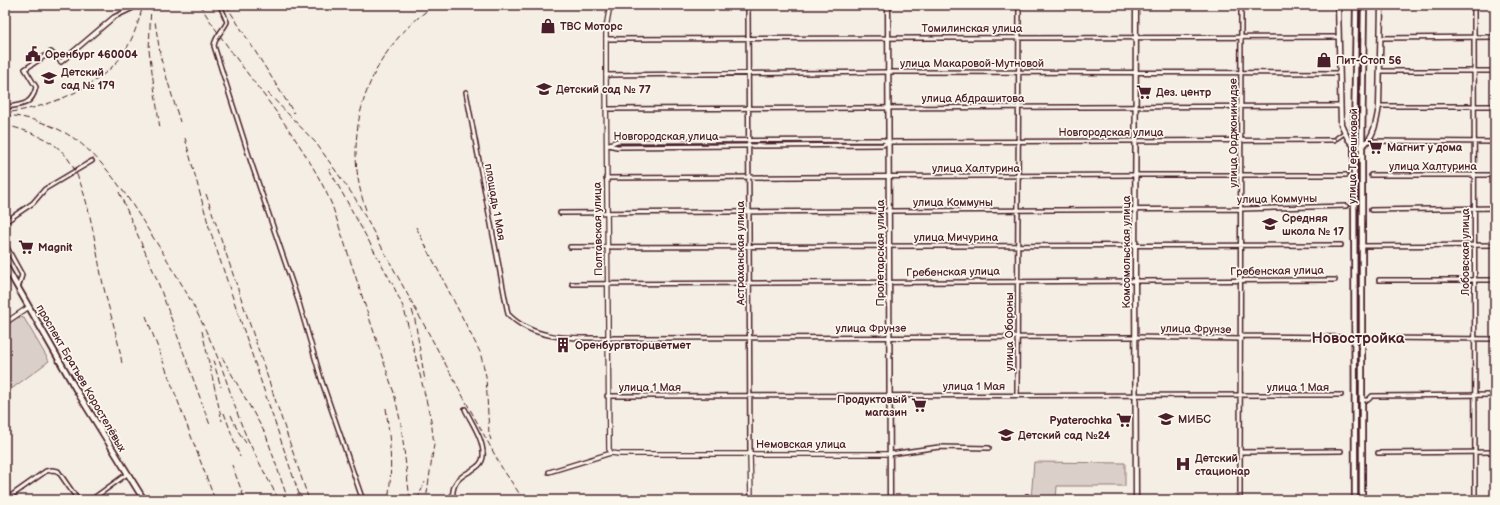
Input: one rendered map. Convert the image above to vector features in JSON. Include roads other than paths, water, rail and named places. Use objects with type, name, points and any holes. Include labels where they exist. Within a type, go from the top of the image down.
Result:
[{"type":"main road","name":"Пролетарская улица","points":[[888,5],[890,500]]},
{"type":"main road","name":"Комсомольская улица","points":[[1136,5],[1136,500]]},
{"type":"main road","points":[[1338,5],[1340,106],[1344,133],[1354,146]]},
{"type":"main road","name":"улица Терешковой","points":[[1355,500],[1354,146],[1356,5]]},
{"type":"main road","name":"улица Терешковой","points":[[1362,500],[1361,246],[1364,5]]},
{"type":"main road","points":[[1362,144],[1369,141],[1377,122],[1379,106],[1381,5]]},
{"type":"main road","name":"проспект Братьев Коростелёвых","points":[[5,265],[127,474],[144,500]]},
{"type":"street","points":[[220,5],[227,22],[221,33],[217,36],[214,46],[251,162],[299,303],[322,382],[364,500]]},
{"type":"street","name":"Полтавская улица","points":[[610,5],[607,18],[606,39],[606,178],[608,282],[608,445],[611,453]]},
{"type":"street","name":"Астраханская улица","points":[[748,5],[751,500]]},
{"type":"street","name":"улица Обороны","points":[[1017,395],[1017,107],[1019,5]]},
{"type":"street","name":"улица Орджоникидзе","points":[[1240,500],[1242,281],[1241,5]]},
{"type":"street","name":"Лобовская улица","points":[[1474,5],[1473,339],[1475,500]]},
{"type":"street","points":[[5,107],[25,103],[34,96],[36,87],[25,69],[51,52],[60,62],[114,17],[133,8]]},
{"type":"street","name":"Томилинская улица","points":[[606,39],[1018,36],[1338,37]]},
{"type":"street","points":[[1381,38],[1495,37]]},
{"type":"street","name":"улица Макаровой-Мутновой","points":[[606,75],[888,72],[1339,73]]},
{"type":"street","points":[[1380,72],[1495,72]]},
{"type":"street","name":"площадь 1 Мая","points":[[466,92],[508,314]]},
{"type":"street","name":"улица Абдрашитова","points":[[606,109],[748,107],[1340,106]]},
{"type":"street","points":[[1379,106],[1495,106]]},
{"type":"street","name":"Новгородская улица","points":[[607,145],[617,141],[748,140],[883,140],[888,142],[1242,141],[1336,139],[1344,133]]},
{"type":"street","points":[[1369,141],[1495,142]]},
{"type":"street","name":"Новгородская улица","points":[[607,145],[617,147],[883,145],[888,142]]},
{"type":"street","points":[[5,222],[33,203],[45,190],[92,161]]},
{"type":"street","name":"улица Халтурина","points":[[606,178],[1135,175],[1346,176]]},
{"type":"street","name":"улица Халтурина","points":[[1371,175],[1495,175]]},
{"type":"street","name":"улица Коммуны","points":[[560,213],[1135,210],[1346,206]]},
{"type":"street","points":[[1371,210],[1495,208]]},
{"type":"street","points":[[5,244],[22,275],[18,288]]},
{"type":"street","points":[[1361,246],[1495,244]]},
{"type":"street","name":"улица Мичурина","points":[[570,247],[749,245],[1341,245]]},
{"type":"street","name":"Гребенская улица","points":[[572,284],[608,282],[889,282],[1135,279],[1242,281],[1335,280]]},
{"type":"street","points":[[1378,280],[1495,280]]},
{"type":"street","points":[[5,323],[29,306]]},
{"type":"street","name":"улица Фрунзе","points":[[508,314],[518,322],[537,332],[549,336],[608,338],[1340,338]]},
{"type":"street","points":[[1377,338],[1495,339]]},
{"type":"street","points":[[1362,400],[1368,400],[1372,396],[1495,395]]},
{"type":"street","name":"улица 1 Мая","points":[[608,396],[1341,396]]},
{"type":"street","points":[[453,500],[454,484],[460,478],[479,466],[484,453],[480,439],[465,409]]},
{"type":"street","name":"Немовская улица","points":[[611,453],[890,454],[939,447],[989,448]]},
{"type":"street","points":[[1241,452],[1342,451]]},
{"type":"street","points":[[1378,454],[1495,452]]},
{"type":"street","points":[[549,472],[611,453]]},
{"type":"street","points":[[5,500],[46,471],[52,470],[58,471],[78,500]]},
{"type":"street","points":[[91,500],[127,474]]},
{"type":"railway","points":[[11,112],[25,110],[53,102],[81,89],[105,73],[121,57],[129,43],[139,20],[143,5]]},
{"type":"railway","points":[[151,5],[149,50],[160,129]]},
{"type":"railway","points":[[200,5],[216,30],[304,152],[332,205],[394,393],[401,424],[410,500]]},
{"type":"railway","points":[[226,5],[294,113]]},
{"type":"railway","points":[[366,210],[358,181],[356,152],[358,123],[365,96],[377,69],[392,45],[412,24],[435,5]]},
{"type":"railway","points":[[155,22],[161,59],[180,122]]},
{"type":"railway","points":[[268,93],[316,143],[355,198],[502,468],[522,500]]},
{"type":"railway","points":[[5,115],[37,121],[68,134],[77,140],[94,156],[120,187],[168,261],[186,292],[217,356],[245,433],[279,500]]},
{"type":"railway","points":[[5,125],[47,140],[61,150],[74,168],[86,200],[103,284],[122,364]]},
{"type":"railway","points":[[185,138],[209,227],[301,500]]},
{"type":"railway","points":[[329,169],[393,285],[404,309],[431,420],[434,444],[426,500]]},
{"type":"railway","points":[[119,192],[156,277],[210,425]]},
{"type":"railway","points":[[206,194],[309,500]]},
{"type":"railway","points":[[416,227],[480,352],[486,376],[489,434],[491,440]]},
{"type":"railway","points":[[412,310],[425,381]]},
{"type":"railway","points":[[146,316],[215,500]]},
{"type":"railway","points":[[202,331],[222,421]]},
{"type":"railway","points":[[222,357],[266,435],[288,500]]},
{"type":"railway","points":[[213,360],[221,387]]},
{"type":"railway","points":[[386,408],[390,454],[390,489],[388,500]]},
{"type":"railway","points":[[224,413],[240,457]]},
{"type":"railway","points":[[231,415],[238,431],[246,443]]},
{"type":"railway","points":[[232,465],[245,500]]},
{"type":"railway","points":[[417,500],[425,482]]},
{"type":"place","name":"ТВС Моторс","points":[[548,26]]},
{"type":"place","name":"Оренбург 460004","points":[[33,54]]},
{"type":"place","name":"Пит-Стоп 56","points":[[1324,60]]},
{"type":"place","name":"Детский сад № 179","points":[[49,78]]},
{"type":"place","name":"Детский сад № 77","points":[[544,89]]},
{"type":"place","name":"Дез. центр","points":[[1144,92]]},
{"type":"place","name":"Магнит у дома","points":[[1375,147]]},
{"type":"place","name":"Средняя школа № 17","points":[[1270,224]]},
{"type":"place","name":"Magnit","points":[[26,247]]},
{"type":"place","name":"Оренбургвторцветмет","points":[[563,345]]},
{"type":"place","name":"Продуктовый магазин","points":[[919,405]]},
{"type":"place","name":"МИБС","points":[[1166,419]]},
{"type":"place","name":"Pyaterochka","points":[[1124,420]]},
{"type":"place","name":"Детский сад №24","points":[[1006,435]]},
{"type":"place","name":"Детский стационар","points":[[1183,464]]},
{"type":"district","name":"Новостройка","points":[[1358,338]]}]
